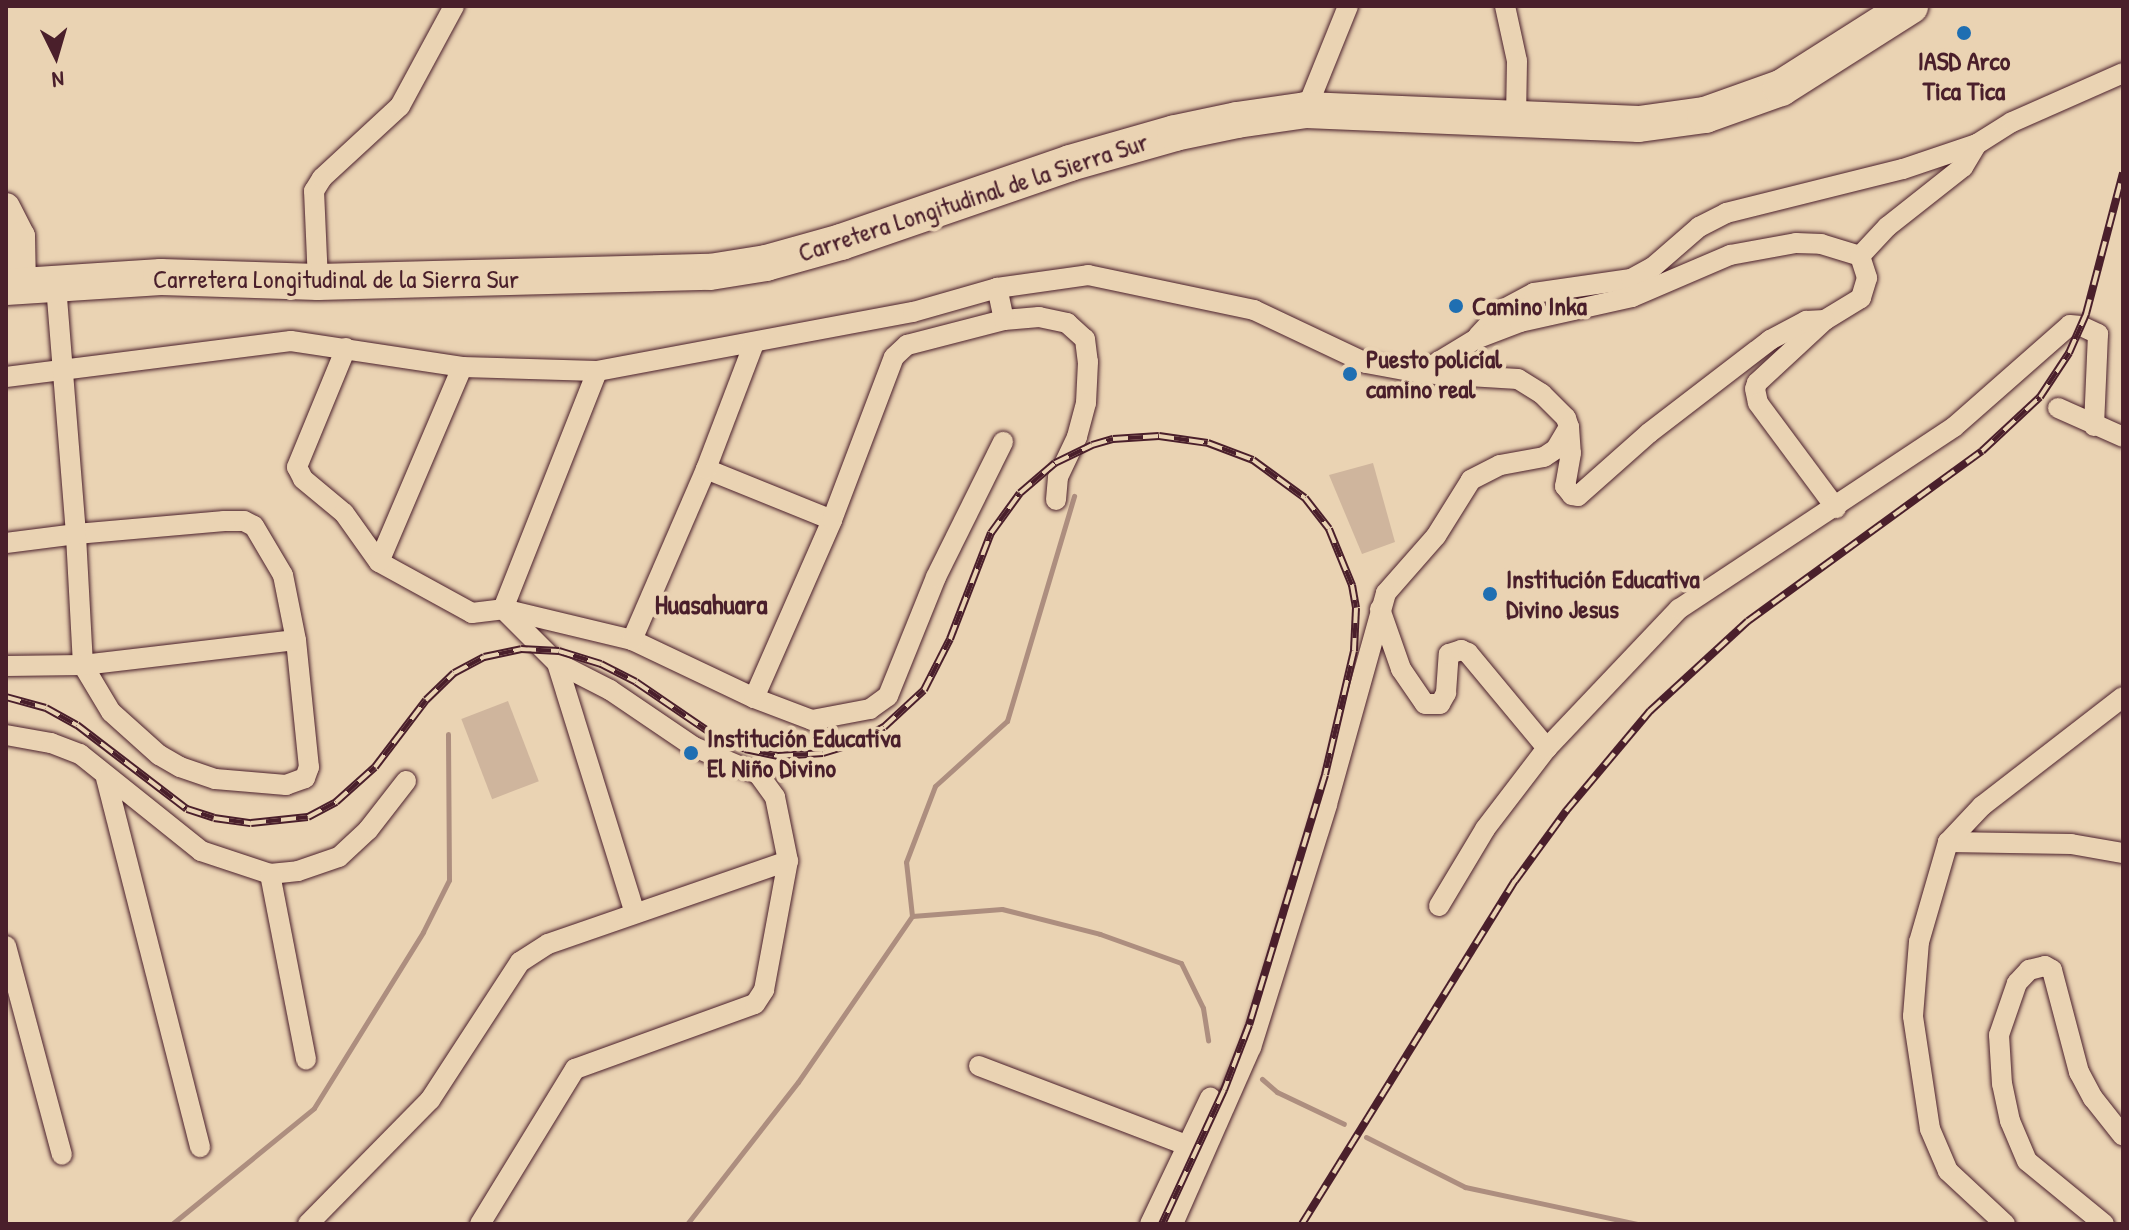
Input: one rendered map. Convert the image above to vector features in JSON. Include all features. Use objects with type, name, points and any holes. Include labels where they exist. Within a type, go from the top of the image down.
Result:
[{"type":"highway","name":"Carretera Longitudinal de la Sierra Sur","points":[[28,285],[161,277],[318,282],[710,272],[766,263],[841,242],[1108,151],[1175,133],[1306,110],[1639,124],[1726,109],[1781,88],[1910,6]]},
{"type":"street","points":[[318,282],[314,191],[322,178],[400,106],[454,6]]},
{"type":"street","points":[[1306,110],[1348,6]]},
{"type":"street","points":[[1505,6],[1517,61],[1516,121]]},
{"type":"street","points":[[1476,339],[1502,310],[1534,293],[1631,279],[1653,267],[1699,227],[1726,213],[1903,169],[1977,144],[2012,122],[2123,73]]},
{"type":"street","points":[[1860,256],[1887,227],[1963,167],[1977,144]]},
{"type":"street","points":[[6,207],[21,236],[28,285],[61,368],[76,534],[83,665],[111,712],[159,755],[215,779],[286,785],[305,778],[309,767],[296,640],[277,563],[254,526],[244,521],[76,534],[6,543]]},
{"type":"street","points":[[1420,373],[1476,339],[1520,322],[1632,297],[1730,255],[1796,243],[1821,244],[1860,256],[1866,268],[1864,293],[1856,303],[1825,320],[1757,383],[1755,397],[1836,508]]},
{"type":"street","points":[[6,377],[251,343],[291,341],[462,367],[597,371],[913,312],[997,288],[1088,275],[1254,310],[1366,363],[1420,373],[1518,379],[1542,394],[1566,418],[1571,453],[1565,486],[1572,495],[1578,496],[1639,441],[1770,340],[1806,321],[1825,320]]},
{"type":"street","points":[[997,288],[1004,320]]},
{"type":"street","points":[[754,698],[832,520],[900,350],[1004,320],[1039,317],[1067,323],[1085,339],[1088,362],[1086,403],[1077,437],[1058,477],[1056,500]]},
{"type":"street","points":[[1439,906],[1485,829],[1547,748],[1679,609],[1742,565],[1836,508],[1954,427],[2070,325],[2081,326],[2098,334],[2094,426]]},
{"type":"street","points":[[632,640],[706,469],[754,343]]},
{"type":"street","points":[[346,348],[297,467],[303,479],[344,513],[379,562],[472,613],[503,609],[632,640],[754,698],[812,720],[870,709],[888,696],[936,577],[1003,442]]},
{"type":"street","points":[[379,562],[462,367]]},
{"type":"street","points":[[503,609],[597,371]]},
{"type":"street","points":[[2058,408],[2123,437]]},
{"type":"street","points":[[1173,1224],[1240,1076],[1265,1005],[1327,805],[1380,609],[1394,581],[1436,536],[1471,480],[1500,465],[1550,454],[1569,427]]},
{"type":"street","points":[[706,469],[832,520]]},
{"type":"street","points":[[480,1224],[575,1069],[755,1004],[764,990],[788,861],[775,797],[758,774],[694,747],[610,690],[557,663],[503,609]]},
{"type":"street","points":[[1380,609],[1401,669],[1425,704],[1440,704],[1446,693],[1449,654],[1461,650],[1468,653],[1547,748]]},
{"type":"street","points":[[6,666],[83,665],[296,640]]},
{"type":"street","points":[[557,663],[635,913]]},
{"type":"street","points":[[2005,1224],[1948,1171],[1930,1129],[1912,995],[1926,909],[1948,842],[1982,806],[2123,697]]},
{"type":"street","points":[[6,735],[69,749],[90,761],[106,778],[201,851],[270,874],[298,871],[339,857],[368,830],[406,781]]},
{"type":"street","points":[[106,778],[200,1147]]},
{"type":"street","points":[[1948,842],[2071,844],[2123,853]]},
{"type":"street","points":[[308,1224],[430,1100],[520,962],[548,944],[788,861]]},
{"type":"street","points":[[270,874],[306,1060]]},
{"type":"street","points":[[6,946],[62,1155]]},
{"type":"street","points":[[2104,1224],[2027,1161],[2010,1121],[2002,1084],[1999,1035],[2017,983],[2029,970],[2045,966],[2052,970],[2079,1072],[2093,1098],[2123,1136]]},
{"type":"street","points":[[979,1066],[1189,1140],[1215,1133]]},
{"type":"street","points":[[1150,1224],[1210,1098]]},
{"type":"shaded area","points":[[1373,463],[1395,542],[1362,554],[1329,475]]},
{"type":"shaded area","points":[[508,701],[539,781],[492,799],[461,719]]},
{"type":"waterway","points":[[687,1224],[798,1082],[912,916],[906,862],[935,786],[1007,721],[1074,496]]},
{"type":"waterway","points":[[172,1224],[314,1108],[423,932],[449,880],[448,734]]},
{"type":"waterway","points":[[912,916],[1002,909],[1100,934],[1181,963],[1203,1008],[1208,1041]]},
{"type":"waterway","points":[[1262,1079],[1277,1092],[1344,1124]]},
{"type":"waterway","points":[[1366,1137],[1465,1187],[1637,1224]]},
{"type":"railway","points":[[1302,1224],[1515,881],[1566,811],[1650,711],[1748,621],[1982,451],[2040,397],[2069,353],[2086,314],[2123,173]]},
{"type":"railway","points":[[6,697],[46,708],[77,725],[187,809],[214,818],[251,823],[308,817],[336,802],[375,767],[426,700],[454,673],[484,657],[521,649],[559,651],[601,664],[636,682],[718,738],[745,749],[778,756],[823,753],[853,744],[884,727],[924,690],[950,639],[991,533],[1020,493],[1055,463],[1092,445],[1113,439],[1159,436],[1208,443],[1253,460],[1305,498],[1329,529],[1352,585],[1356,608],[1354,651],[1325,775],[1249,1025],[1224,1090],[1162,1224]]},
{"type":"place","name":"IASD Arco Tica Tica","points":[[1964,33]]},
{"type":"place","name":"Camino Inka","points":[[1456,306]]},
{"type":"place","name":"Puesto policíal camino real","points":[[1350,374]]},
{"type":"place","name":"Institución Educativa Divino Jesus","points":[[1490,594]]},
{"type":"place","name":"Institución Educativa El Niño Divino","points":[[691,753]]},
{"type":"district","name":"Huasahuara","points":[[711,604]]}]
